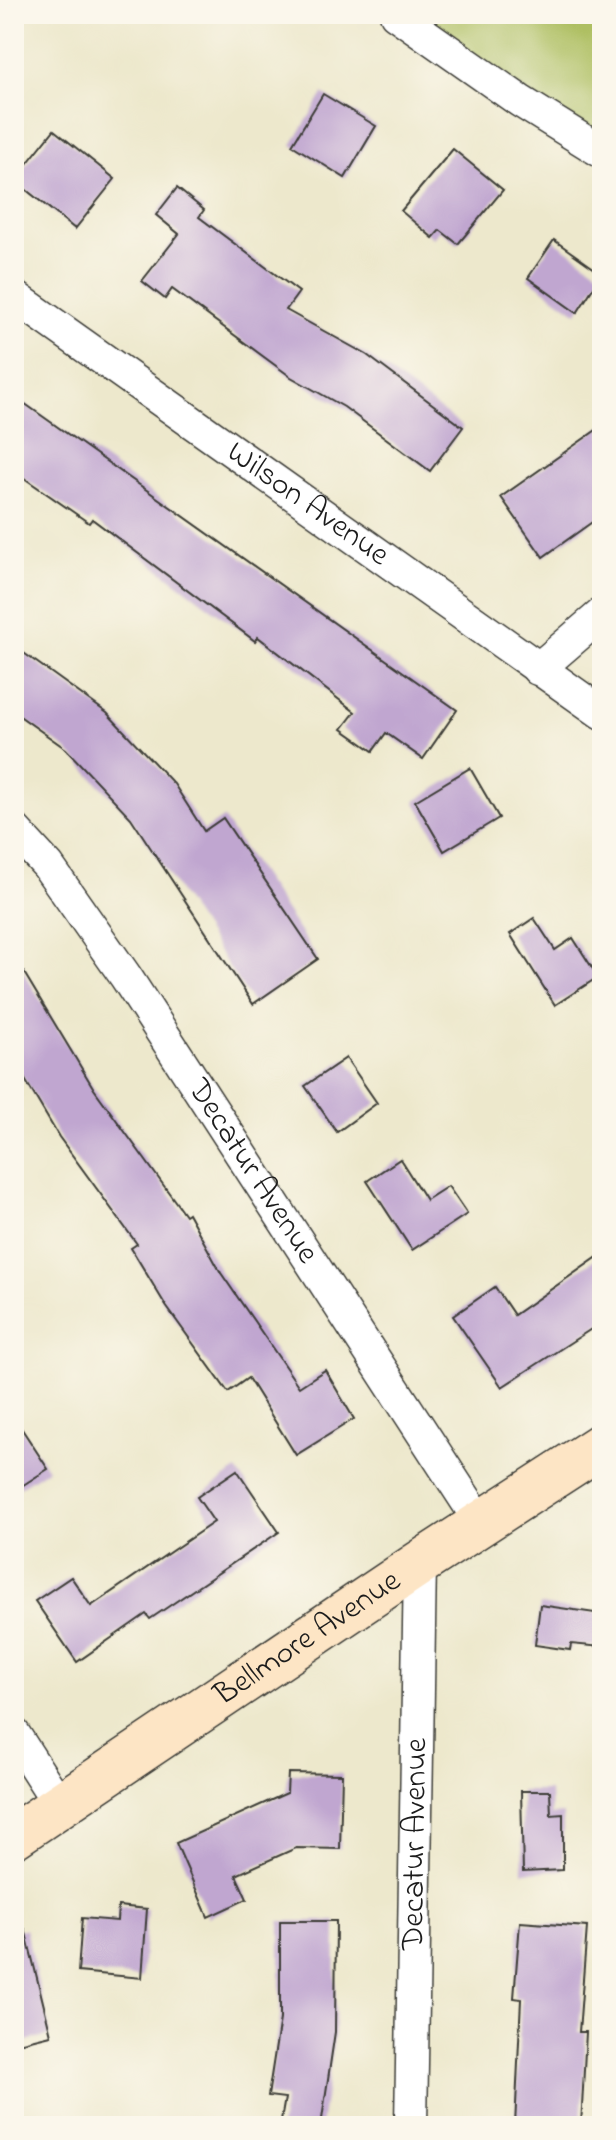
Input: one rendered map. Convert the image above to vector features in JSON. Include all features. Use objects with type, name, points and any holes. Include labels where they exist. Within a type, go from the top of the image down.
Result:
[{"type":"main road","name":"Bellmore Avenue","points":[[14,1836],[420,1563],[602,1445]]},
{"type":"street","points":[[396,14],[520,101],[602,152]]},
{"type":"street","name":"Wilson Avenue","points":[[14,296],[602,713]]},
{"type":"street","points":[[538,669],[602,614]]},
{"type":"street","name":"Decatur Avenue","points":[[14,829],[48,866],[126,977],[481,1523]]},
{"type":"street","name":"Decatur Avenue","points":[[411,2126],[420,1563]]},
{"type":"street","points":[[14,1734],[59,1804]]},
{"type":"green space","points":[[409,14],[602,14],[602,143]]},
{"type":"building","points":[[323,94],[376,126],[345,178],[292,145]]},
{"type":"building","points":[[54,130],[115,179],[75,229],[14,180]]},
{"type":"building","points":[[453,149],[503,190],[458,244],[440,230],[433,238],[401,211]]},
{"type":"building","points":[[177,188],[204,210],[199,217],[299,292],[286,310],[367,355],[463,427],[430,471],[344,407],[291,377],[172,289],[165,299],[142,281],[179,234],[156,215]]},
{"type":"building","points":[[554,240],[602,274],[577,313],[528,278]]},
{"type":"building","points":[[14,396],[457,710],[423,759],[386,733],[373,751],[342,729],[355,712],[258,637],[255,641],[92,519],[89,523],[14,471]]},
{"type":"building","points":[[602,426],[602,515],[543,557],[501,497]]},
{"type":"building","points":[[14,646],[107,713],[174,784],[204,831],[223,818],[318,959],[253,1004],[131,818],[66,749],[14,712]]},
{"type":"building","points":[[470,768],[499,818],[444,851],[415,801]]},
{"type":"building","points":[[534,918],[555,950],[573,938],[598,977],[555,1005],[510,934]]},
{"type":"building","points":[[14,956],[94,1089],[185,1215],[188,1213],[221,1273],[299,1387],[325,1370],[354,1419],[296,1455],[248,1378],[228,1392],[166,1306],[131,1248],[137,1244],[59,1137],[14,1061]]},
{"type":"building","points":[[346,1058],[377,1103],[337,1132],[305,1086]]},
{"type":"building","points":[[400,1159],[426,1200],[448,1186],[467,1214],[412,1250],[367,1181]]},
{"type":"building","points":[[602,1254],[602,1322],[502,1387],[453,1316],[495,1287],[514,1315]]},
{"type":"building","points":[[14,1417],[48,1469],[14,1491]]},
{"type":"building","points":[[237,1470],[279,1532],[150,1619],[146,1614],[77,1662],[35,1601],[71,1577],[91,1606],[214,1522],[197,1497]]},
{"type":"building","points":[[540,1605],[602,1614],[602,1647],[571,1644],[570,1650],[535,1645]]},
{"type":"building","points":[[288,1773],[342,1774],[340,1849],[296,1848],[236,1875],[247,1899],[208,1917],[176,1843],[287,1793]]},
{"type":"building","points":[[521,1791],[550,1791],[551,1815],[563,1814],[563,1870],[523,1872]]},
{"type":"building","points":[[118,1906],[147,1909],[142,1978],[78,1972],[82,1918],[117,1921]]},
{"type":"building","points":[[280,1921],[336,1921],[335,2032],[321,2126],[280,2126],[285,2098],[268,2096],[280,2019]]},
{"type":"building","points":[[520,1922],[587,1927],[579,2032],[586,2032],[581,2126],[515,2126],[521,1999],[514,1998]]},
{"type":"building","points":[[25,1929],[51,2035],[14,2044],[14,1930]]}]
